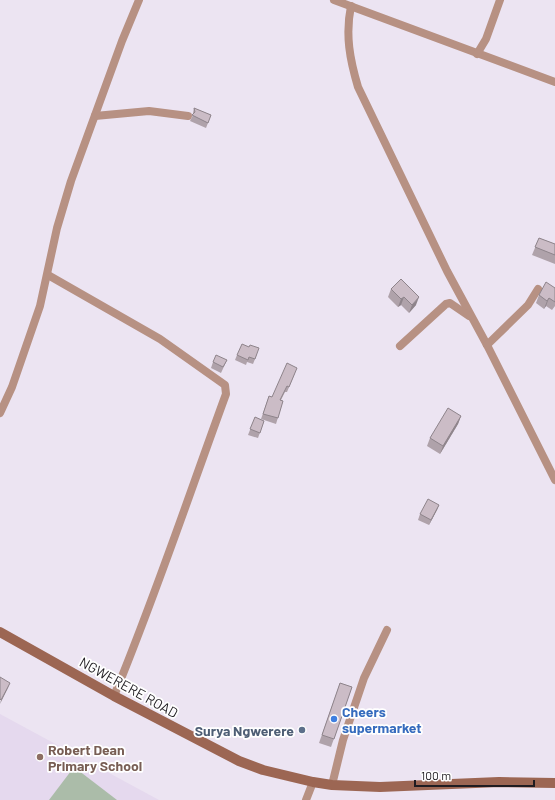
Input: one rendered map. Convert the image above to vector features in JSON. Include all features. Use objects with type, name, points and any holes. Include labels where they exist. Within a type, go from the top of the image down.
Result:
[{"type":"main road","name":"NGWERERE ROAD","points":[[0,632],[114,696],[239,761],[263,770],[332,785],[380,787],[555,782]]},
{"type":"street","points":[[0,413],[12,387],[30,338],[48,275],[63,207],[95,116],[139,0]]},
{"type":"street","points":[[334,0],[476,54],[555,82]]},
{"type":"street","points":[[476,54],[486,39],[500,0]]},
{"type":"street","points":[[351,6],[347,34],[351,62],[358,87],[447,271],[487,345],[555,480]]},
{"type":"street","points":[[95,116],[149,110],[188,116]]},
{"type":"street","points":[[48,275],[160,339],[226,385],[226,394],[180,518],[155,594],[114,696]]},
{"type":"street","points":[[487,345],[520,313],[538,289]]},
{"type":"street","points":[[400,346],[424,326],[446,304],[450,303],[466,313],[475,323]]},
{"type":"street","points":[[332,785],[344,740],[364,678],[387,630]]},
{"type":"street","points":[[306,800],[313,782]]},
{"type":"shaded area","name":"Robert Dean Primary School","points":[[0,714],[159,800],[0,800]]},
{"type":"green space","points":[[74,767],[117,800],[49,800]]},
{"type":"building","points":[[194,108],[211,115],[208,123],[192,115],[195,112]]},
{"type":"building","points":[[539,238],[555,244],[555,255],[535,247]]},
{"type":"building","points":[[401,279],[419,297],[412,305],[404,297],[401,299],[391,289]]},
{"type":"building","points":[[546,282],[555,288],[555,302],[549,298],[547,301],[539,295]]},
{"type":"building","points":[[242,344],[249,347],[250,345],[259,348],[255,359],[249,357],[248,360],[237,355]]},
{"type":"building","points":[[216,355],[227,360],[223,367],[213,362]]},
{"type":"building","points":[[287,363],[297,368],[289,387],[287,386],[280,400],[283,401],[278,418],[263,414],[269,396],[272,397]]},
{"type":"building","points":[[448,408],[461,416],[443,446],[430,438]]},
{"type":"building","points":[[255,417],[264,421],[260,433],[250,429]]},
{"type":"building","points":[[428,499],[439,505],[431,520],[420,514]]},
{"type":"building","points":[[0,677],[10,683],[1,700],[0,699]]},
{"type":"building","name":"Cheers supermarket","points":[[340,683],[352,687],[334,739],[322,735]]},
{"type":"place","name":"Cheers supermarket","points":[[334,719]]},
{"type":"place","name":"Surya Ngwerere","points":[[302,730]]},
{"type":"place","name":"Robert Dean Primary School","points":[[40,757]]}]
